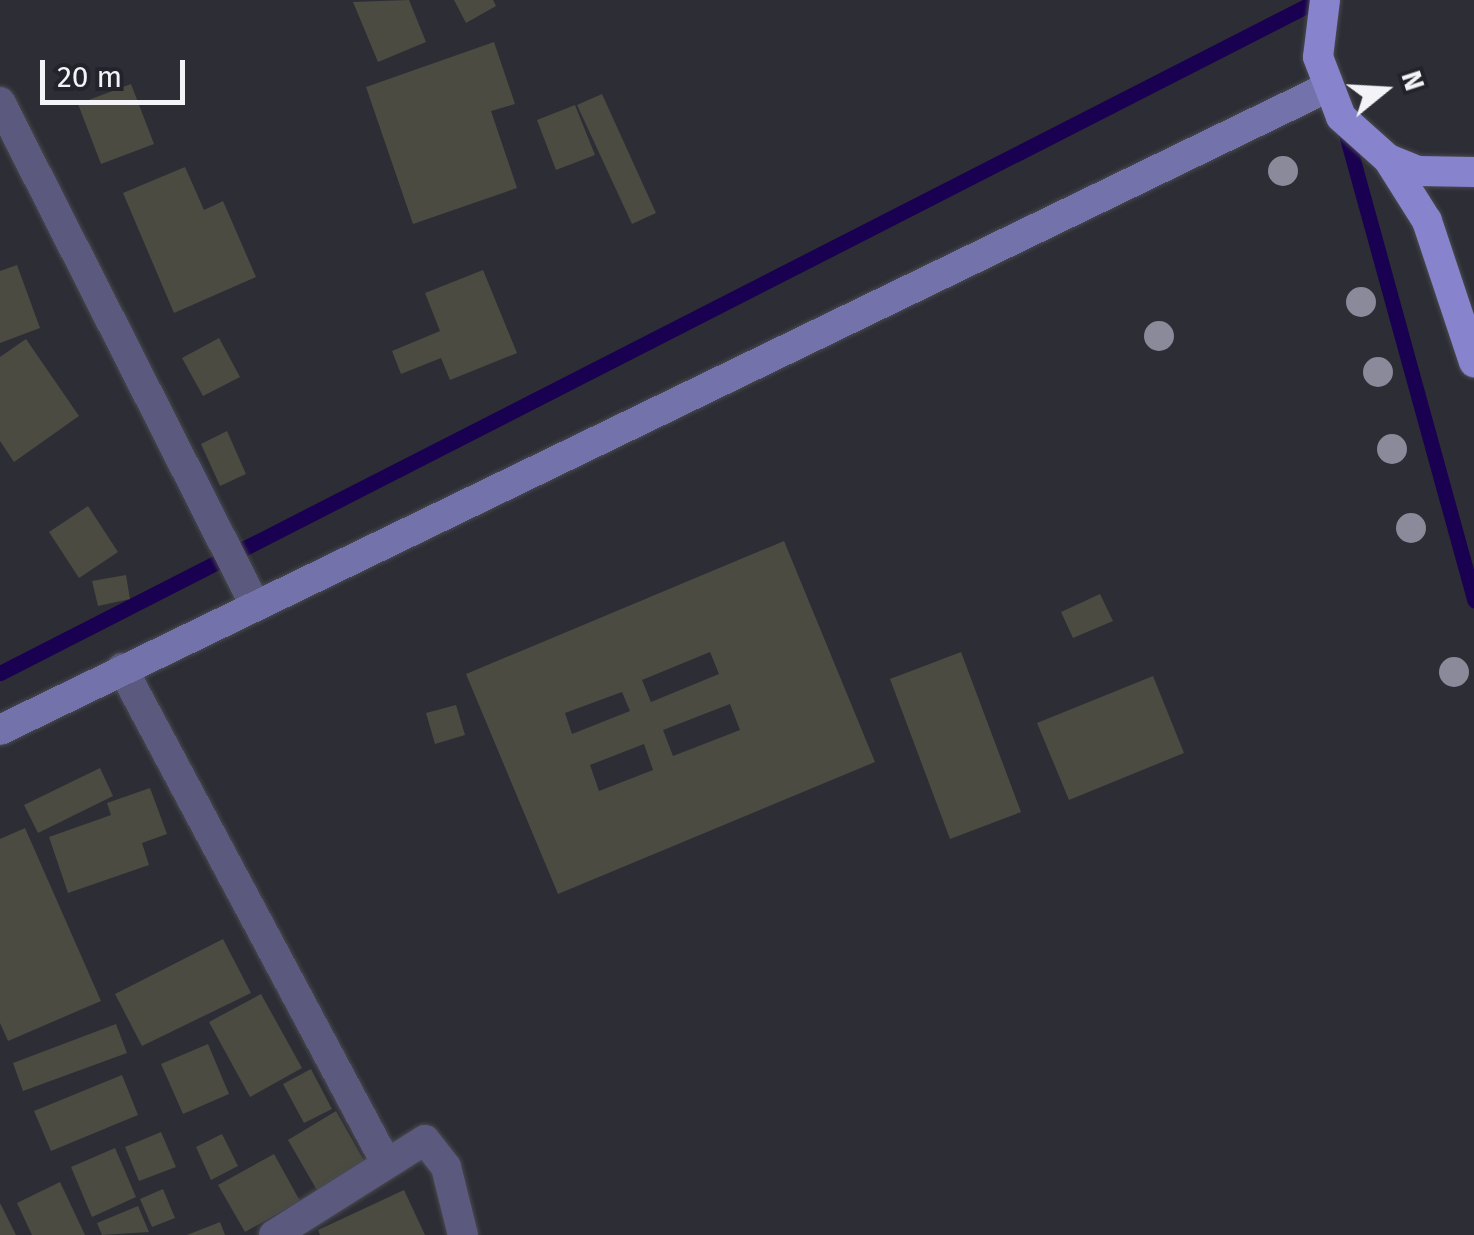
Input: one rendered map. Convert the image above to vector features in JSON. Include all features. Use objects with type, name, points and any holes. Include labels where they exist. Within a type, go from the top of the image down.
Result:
[{"type":"main road","points":[[1325,0],[1318,57],[1326,88],[1352,128],[1388,159],[1427,221],[1474,362]]},
{"type":"main road","points":[[1388,159],[1418,171],[1474,172]]},
{"type":"street","points":[[0,730],[254,603],[1326,88]]},
{"type":"street","points":[[0,102],[254,603]]},
{"type":"street","points":[[122,668],[386,1160]]},
{"type":"street","points":[[274,1235],[417,1142],[434,1147],[463,1235]]},
{"type":"building","points":[[409,0],[426,42],[378,62],[353,2]]},
{"type":"building","points":[[454,0],[493,0],[496,6],[466,23]]},
{"type":"building","points":[[494,42],[515,104],[491,111],[517,188],[413,224],[366,87]]},
{"type":"building","points":[[131,84],[154,144],[101,164],[78,104]]},
{"type":"building","points":[[602,94],[656,213],[632,224],[577,105]]},
{"type":"building","points":[[575,105],[595,155],[556,170],[537,120]]},
{"type":"building","points":[[185,167],[204,210],[223,201],[256,277],[174,313],[123,193]]},
{"type":"building","points":[[17,265],[40,328],[0,343],[0,271]]},
{"type":"building","points":[[483,270],[517,353],[450,380],[441,358],[401,374],[392,351],[440,331],[425,293]]},
{"type":"building","points":[[219,338],[240,377],[203,396],[182,358]]},
{"type":"building","points":[[26,339],[79,416],[14,462],[0,441],[0,357]]},
{"type":"building","points":[[227,431],[246,474],[220,486],[201,444]]},
{"type":"building","points":[[88,506],[118,552],[79,578],[49,532]]},
{"type":"building","points":[[784,541],[875,762],[558,894],[466,674]],"holes":[[[710,652],[719,674],[651,702],[642,680]],[[622,692],[630,711],[572,734],[565,713]],[[730,704],[740,730],[673,756],[663,730]],[[644,744],[653,770],[599,791],[590,765]]]},
{"type":"building","points":[[126,575],[130,599],[98,606],[92,581]]},
{"type":"building","points":[[1100,594],[1113,621],[1073,638],[1061,612]]},
{"type":"building","points":[[961,652],[1021,812],[950,839],[890,679]]},
{"type":"building","points":[[1153,676],[1184,753],[1069,800],[1037,723]]},
{"type":"building","points":[[456,705],[465,735],[435,744],[426,713]]},
{"type":"building","points":[[100,768],[113,796],[38,833],[24,805]]},
{"type":"building","points":[[150,788],[167,834],[142,843],[149,865],[68,893],[49,837],[111,815],[107,803]]},
{"type":"building","points":[[25,828],[101,1001],[8,1041],[0,1023],[0,839]]},
{"type":"building","points":[[223,939],[251,993],[142,1046],[115,994]]},
{"type":"building","points":[[261,994],[302,1068],[250,1097],[209,1022]]},
{"type":"building","points":[[116,1024],[127,1053],[23,1091],[13,1063]]},
{"type":"building","points":[[208,1044],[229,1094],[183,1114],[161,1064]]},
{"type":"building","points":[[311,1069],[332,1109],[304,1123],[283,1084]]},
{"type":"building","points":[[122,1075],[138,1115],[51,1151],[34,1111]]},
{"type":"building","points":[[336,1111],[366,1164],[318,1192],[288,1140]]},
{"type":"building","points":[[161,1132],[176,1167],[139,1181],[125,1147]]},
{"type":"building","points":[[222,1134],[238,1166],[211,1180],[196,1147]]},
{"type":"building","points":[[115,1148],[136,1197],[92,1217],[71,1167]]},
{"type":"building","points":[[274,1154],[300,1201],[245,1232],[218,1185]]},
{"type":"building","points":[[60,1182],[85,1235],[32,1235],[17,1203]]},
{"type":"building","points":[[163,1189],[175,1218],[152,1227],[140,1199]]},
{"type":"building","points":[[404,1190],[425,1235],[320,1235],[318,1230]]},
{"type":"building","points":[[0,1203],[16,1235],[0,1235]]},
{"type":"building","points":[[138,1206],[149,1232],[102,1235],[97,1223]]},
{"type":"building","points":[[220,1222],[225,1235],[187,1235]]},
{"type":"waterway","points":[[0,673],[1310,4]]},
{"type":"waterway","points":[[1344,127],[1474,600]]}]
